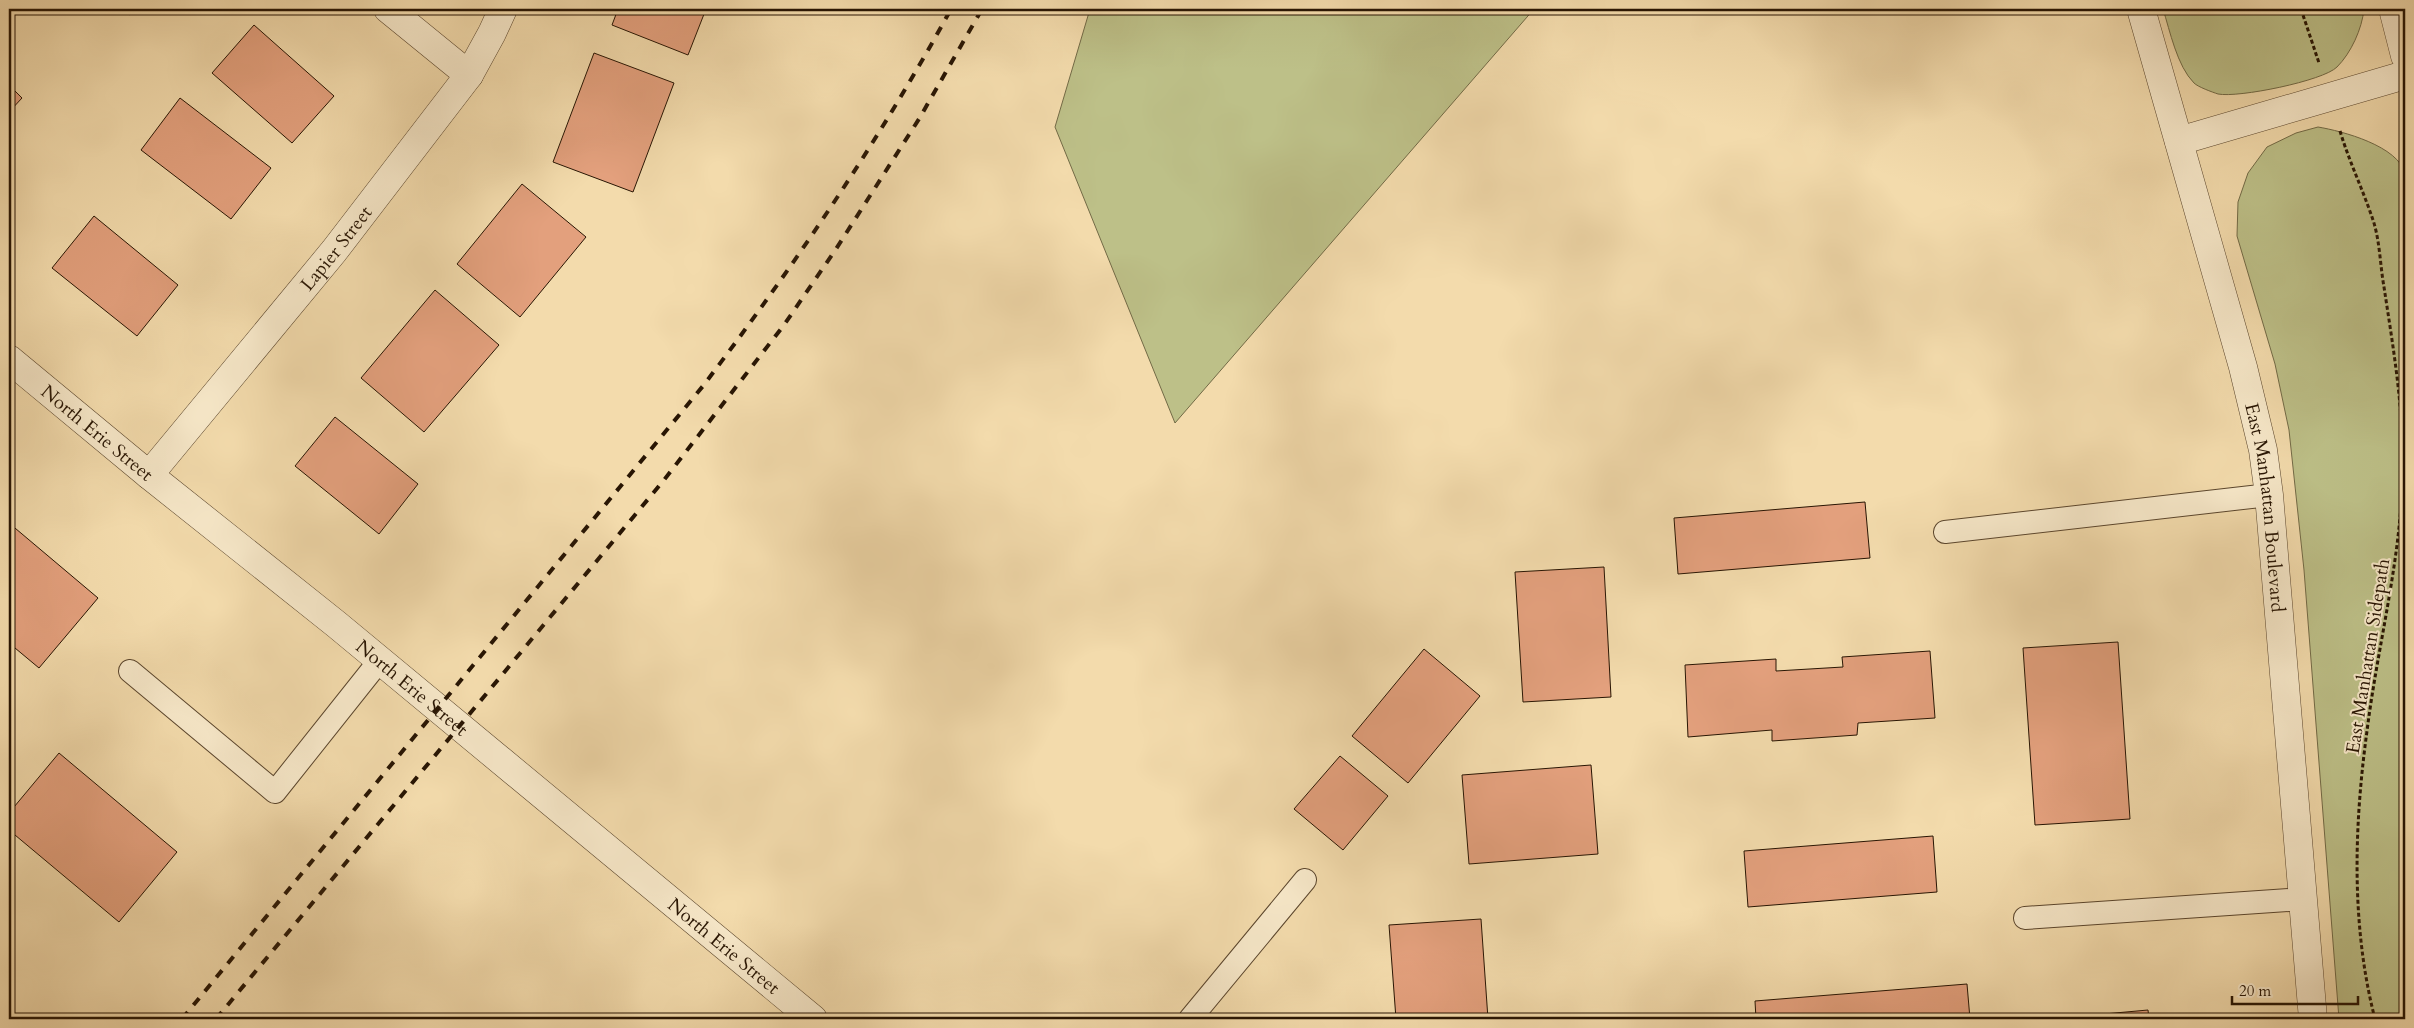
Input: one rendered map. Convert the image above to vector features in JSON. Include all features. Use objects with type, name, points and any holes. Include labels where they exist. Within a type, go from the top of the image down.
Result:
[{"type":"street","points":[[388,9],[469,75]]},
{"type":"street","name":"Lapier Street","points":[[149,475],[334,251],[469,75],[503,9]]},
{"type":"street","name":"East Manhattan Boulevard","points":[[2141,9],[2243,367],[2263,450],[2269,495],[2314,1019]]},
{"type":"street","points":[[2393,9],[2405,56]]},
{"type":"street","points":[[2179,141],[2405,75]]},
{"type":"street","name":"North Erie Street","points":[[9,359],[149,475],[380,660],[813,1019]]},
{"type":"lane","points":[[1945,532],[2269,495]]},
{"type":"lane","points":[[130,671],[275,792],[380,660]]},
{"type":"lane","points":[[1190,1019],[1304,880]]},
{"type":"lane","points":[[2025,918],[2303,899]]},
{"type":"path","name":"East Manhattan Sidepath","points":[[2301,9],[2349,162],[2373,222],[2394,354],[2401,434],[2403,487],[2398,540],[2367,732],[2357,839],[2360,928],[2369,999],[2374,1019]]},
{"type":"green space","points":[[1090,9],[1534,9],[1175,423],[1055,127]]},
{"type":"green space","points":[[2163,9],[2364,9],[2361,25],[2351,48],[2337,67],[2315,78],[2298,83],[2261,91],[2228,95],[2218,94],[2202,88],[2188,76],[2175,48]]},
{"type":"green space","points":[[2318,127],[2354,136],[2381,148],[2401,164],[2405,174],[2405,1019],[2339,1019],[2304,570],[2289,430],[2275,364],[2237,236],[2238,202],[2248,173],[2267,147],[2296,133]]},
{"type":"building","points":[[123,9],[135,9],[130,15]]},
{"type":"building","points":[[618,9],[706,9],[688,55],[612,25]]},
{"type":"building","points":[[254,25],[334,96],[292,143],[212,73]]},
{"type":"building","points":[[594,53],[674,83],[633,192],[553,162]]},
{"type":"building","points":[[9,85],[22,98],[9,112]]},
{"type":"building","points":[[180,98],[271,168],[231,219],[141,150]]},
{"type":"building","points":[[522,184],[586,237],[520,317],[457,264]]},
{"type":"building","points":[[94,216],[178,285],[137,336],[52,268]]},
{"type":"building","points":[[435,290],[499,345],[424,432],[361,378]]},
{"type":"building","points":[[335,417],[418,484],[379,534],[295,466]]},
{"type":"building","points":[[1865,502],[1870,558],[1678,574],[1674,518]]},
{"type":"building","points":[[9,523],[98,598],[39,668],[9,643]]},
{"type":"building","points":[[1604,567],[1611,697],[1523,702],[1515,572]]},
{"type":"building","points":[[2118,642],[2130,819],[2035,825],[2023,648]]},
{"type":"building","points":[[1424,649],[1480,696],[1408,783],[1352,736]]},
{"type":"building","points":[[1930,651],[1935,718],[1858,723],[1857,735],[1772,741],[1772,730],[1688,737],[1685,665],[1776,659],[1776,671],[1843,667],[1842,657]]},
{"type":"building","points":[[59,753],[177,852],[119,922],[9,830],[9,813]]},
{"type":"building","points":[[1340,756],[1388,796],[1343,850],[1294,809]]},
{"type":"building","points":[[1591,765],[1598,854],[1469,864],[1462,775]]},
{"type":"building","points":[[1933,836],[1937,892],[1748,907],[1744,851]]},
{"type":"building","points":[[1481,919],[1488,1019],[1396,1019],[1389,925]]},
{"type":"building","points":[[1967,984],[1970,1019],[1756,1019],[1755,1001]]},
{"type":"building","points":[[2148,1010],[2149,1019],[2083,1019],[2082,1016]]},
{"type":"railway","points":[[182,1019],[703,386],[770,295],[865,155],[951,9]]},
{"type":"railway","points":[[216,1019],[664,480],[784,325],[836,249],[919,119],[982,9]]}]
